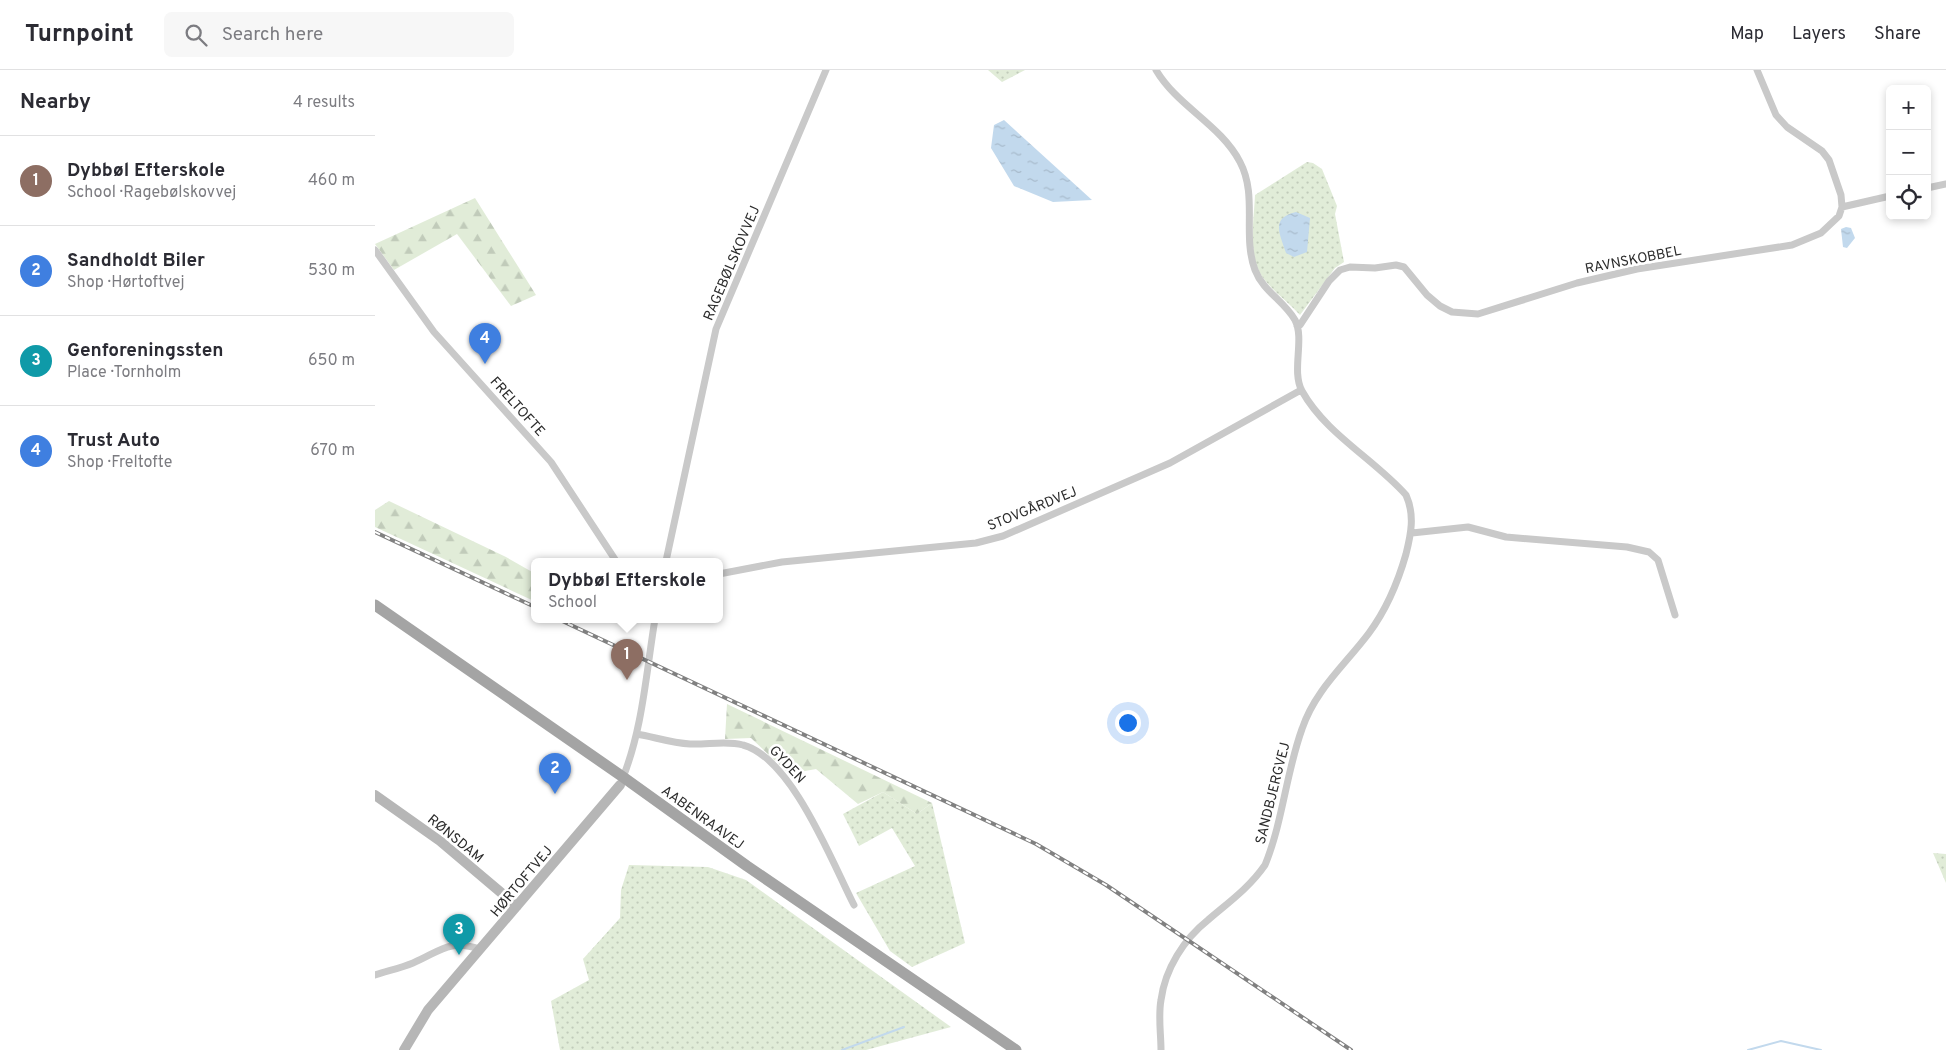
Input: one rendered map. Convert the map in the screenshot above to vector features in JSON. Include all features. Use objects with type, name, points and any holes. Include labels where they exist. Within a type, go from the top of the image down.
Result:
[{"type":"main road","name":"AABENRAAVEJ","points":[[375,605],[621,781],[1016,1050]]},
{"type":"street","name":"RAGEBØLSKOVVEJ","points":[[667,558],[716,329],[826,70]]},
{"type":"street","points":[[1156,70],[1168,87],[1216,131],[1239,160],[1247,178],[1251,249],[1255,269],[1264,286],[1288,311],[1297,326],[1298,376],[1301,390]]},
{"type":"street","points":[[1757,70],[1776,115],[1787,126],[1822,151],[1829,160],[1841,195],[1842,207],[1886,197]]},
{"type":"street","points":[[1931,187],[1946,184]]},
{"type":"street","name":"RAVNSKOBBEL","points":[[1297,326],[1300,325],[1329,281],[1340,270],[1350,267],[1375,268],[1396,265],[1404,267],[1427,296],[1440,306],[1452,312],[1478,314],[1577,283],[1637,269],[1792,245],[1821,233],[1839,216],[1842,207]]},
{"type":"street","name":"FRELTOFTE","points":[[375,250],[434,332],[551,462],[614,558]]},
{"type":"street","name":"SANDBJERGVEJ","points":[[1161,1050],[1161,1000],[1176,957],[1187,941],[1206,922],[1246,889],[1265,865],[1305,722],[1321,690],[1369,633],[1382,614],[1401,572],[1412,533],[1410,504],[1406,495],[1328,425],[1301,390]]},
{"type":"street","name":"STOVGÅRDVEJ","points":[[723,573],[782,562],[977,543],[1003,536],[1170,463],[1301,390]]},
{"type":"street","points":[[1412,533],[1468,527],[1506,537],[1627,548],[1649,552],[1658,560],[1675,615]]},
{"type":"street","points":[[621,781],[637,734],[649,671],[653,623]]},
{"type":"street","name":"GYDEN","points":[[637,734],[690,744],[743,745],[758,751],[788,779],[801,798],[855,905]]},
{"type":"street","name":"HØRTOFTVEJ","points":[[403,1050],[428,1010],[621,781]]},
{"type":"street","name":"RØNSDAM","points":[[375,795],[439,841],[517,906]]},
{"type":"street","points":[[375,975],[412,964],[446,946],[465,944],[480,949]]},
{"type":"green space","points":[[988,70],[1025,70],[1002,82]]},
{"type":"green space","points":[[1307,162],[1313,163],[1322,169],[1337,206],[1335,214],[1344,262],[1335,268],[1300,315],[1268,284],[1259,270],[1253,250],[1253,227],[1255,195]]},
{"type":"green space","points":[[475,198],[536,295],[511,306],[457,234],[394,270],[375,244]]},
{"type":"green space","points":[[389,501],[506,557],[531,571],[531,600],[375,527],[375,510]]},
{"type":"green space","points":[[727,704],[932,803],[917,814],[883,792],[858,804],[816,769],[789,774],[751,738],[725,739]]},
{"type":"green space","points":[[883,792],[917,814],[932,803],[965,943],[912,967],[890,951],[856,893],[915,866],[892,828],[859,846],[843,814]]},
{"type":"green space","points":[[1933,853],[1946,854],[1946,883]]},
{"type":"green space","points":[[629,865],[708,867],[746,880],[951,1027],[866,1050],[560,1050],[551,1001],[589,980],[583,959],[620,918],[621,890]]},
{"type":"water","points":[[1004,120],[1092,200],[1053,202],[1014,186],[991,148],[994,125]]},
{"type":"water","points":[[1296,212],[1310,218],[1307,252],[1294,257],[1286,253],[1279,228],[1283,218]]},
{"type":"water","points":[[1851,228],[1855,238],[1847,248],[1843,247],[1841,229]]},
{"type":"waterway","points":[[842,1050],[904,1027]]},
{"type":"waterway","points":[[1748,1050],[1781,1041],[1821,1050]]},
{"type":"railway","points":[[375,532],[531,605]]},
{"type":"railway","points":[[566,623],[1036,844],[1106,885],[1351,1050]]},
{"type":"place","name":"Trust Auto","points":[[485,364]]},
{"type":"place","name":"Dybbøl Efterskole","points":[[627,680]]},
{"type":"place","name":"Sandholdt Biler","points":[[555,794]]},
{"type":"place","name":"Genforeningssten","points":[[459,955]]}]
